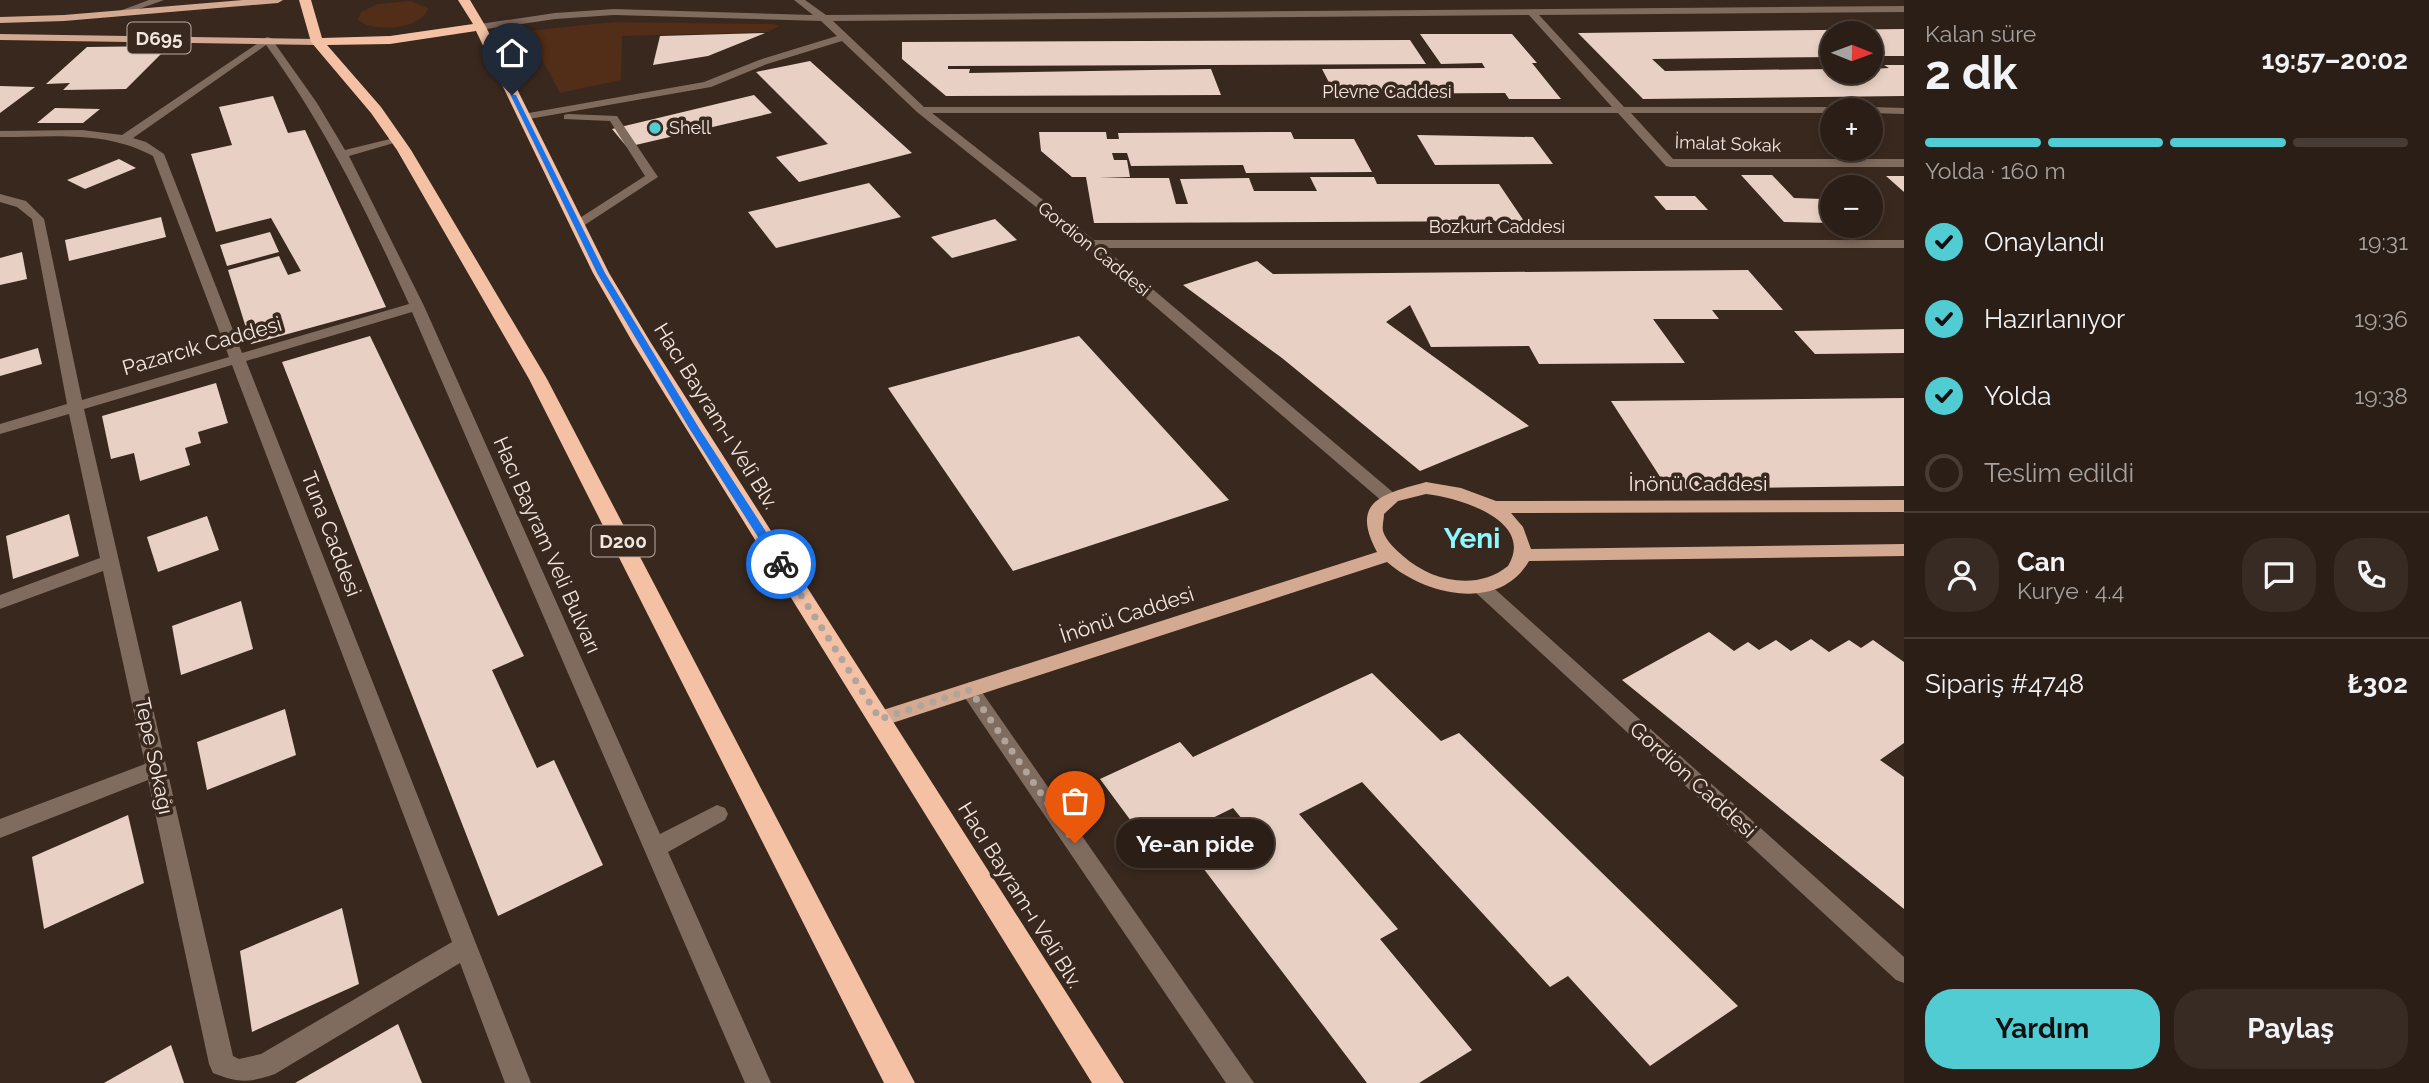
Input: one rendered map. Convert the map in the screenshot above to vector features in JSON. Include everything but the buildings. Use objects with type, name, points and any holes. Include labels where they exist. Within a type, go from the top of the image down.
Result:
[{"type":"highway","name":"D200","points":[[305,0],[313,32],[398,140],[434,196],[538,379],[900,1083]]},
{"type":"highway","name":"Hacı Bayram-ı Velî Blv.","points":[[466,3],[601,273],[693,426],[1110,1083]]},
{"type":"highway","points":[[313,32],[390,40],[480,27]]},
{"type":"main road","name":"D695","points":[[0,20],[278,0]]},
{"type":"main road","name":"D695","points":[[0,37],[267,40],[313,32]]},
{"type":"main road","points":[[1426,488],[1472,496],[1492,507],[1509,521],[1520,538],[1524,555],[1517,570],[1502,582],[1481,587],[1455,587],[1429,580],[1405,569],[1387,555],[1377,539],[1373,523],[1378,509],[1389,498],[1406,491],[1426,488]]},
{"type":"main road","name":"İnönü Caddesi","points":[[1492,507],[1904,506]]},
{"type":"main road","points":[[1524,555],[1904,550]]},
{"type":"main road","name":"İnönü Caddesi","points":[[880,719],[1387,555]]},
{"type":"street","points":[[119,13],[159,0]]},
{"type":"street","name":"Gordion Caddesi","points":[[799,0],[824,18],[921,110],[1091,244],[1389,498]]},
{"type":"street","points":[[480,27],[604,12],[824,18],[1904,9]]},
{"type":"street","name":"İmalat Sokak","points":[[1532,13],[1670,163],[1904,163]]},
{"type":"street","points":[[523,117],[707,86],[764,62],[844,37]]},
{"type":"street","points":[[125,138],[267,40]]},
{"type":"street","name":"Hacı Bayram Veli Bulvarı","points":[[267,40],[305,91],[366,195],[758,1083]]},
{"type":"street","name":"Plevne Caddesi","points":[[921,110],[1820,110]]},
{"type":"street","points":[[1883,110],[1904,111]]},
{"type":"street","points":[[523,117],[613,118],[652,177],[578,226]]},
{"type":"street","name":"Tuna Caddesi","points":[[0,134],[105,135],[145,145],[158,154],[518,1083]]},
{"type":"street","points":[[343,155],[398,140]]},
{"type":"street","name":"Tepe Sokağı","points":[[0,198],[23,204],[38,219],[75,406],[222,1064],[238,1072],[267,1065],[466,946]]},
{"type":"street","name":"Bozkurt Caddesi","points":[[1091,244],[1904,244]]},
{"type":"street","name":"Pazarcık Caddesi","points":[[0,429],[417,306]]},
{"type":"street","points":[[0,602],[111,561]]},
{"type":"street","name":"Gordion Caddesi","points":[[1481,587],[1904,972]]},
{"type":"street","points":[[970,690],[1241,1083]]},
{"type":"street","points":[[0,829],[157,768]]},
{"type":"street","points":[[656,847],[717,814]]},
{"type":"shaded area","points":[[410,1],[428,8],[417,21],[407,25],[374,27],[358,20],[361,12],[378,4]]},
{"type":"shaded area","points":[[614,22],[779,26],[768,32],[622,36],[621,80],[560,93],[527,31]]},
{"type":"way so far","points":[[781,564],[880,719],[970,690],[1075,843]]},
{"type":"place","name":"Shell","points":[[655,128]]},
{"type":"place","name":"Ye-an pide","points":[[1075,843]]},
{"type":"district","name":"Yeni","points":[[1472,538]]},
{"type":"route","points":[[512,95],[601,273],[694,428],[781,564]]}]
